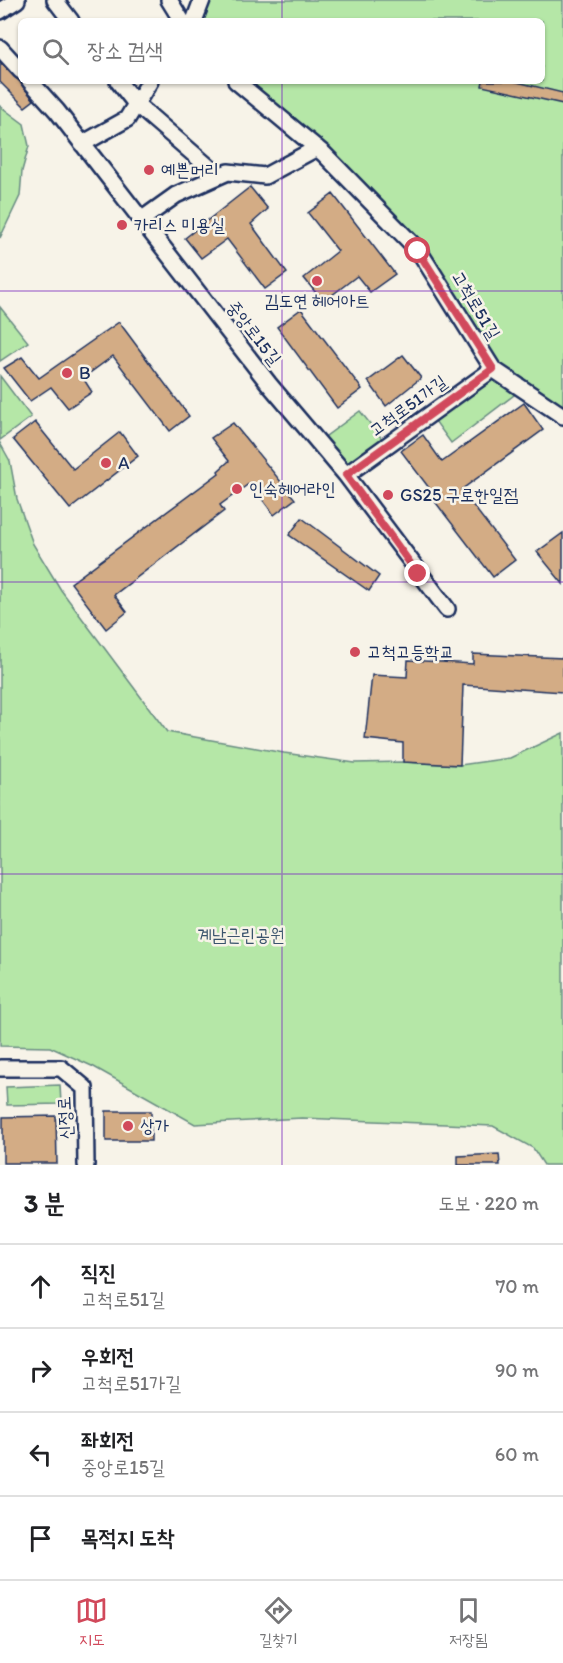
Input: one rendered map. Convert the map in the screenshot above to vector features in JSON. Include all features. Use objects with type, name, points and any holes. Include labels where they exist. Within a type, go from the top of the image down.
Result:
[{"type":"street","points":[[0,11],[17,0]]},
{"type":"street","points":[[55,0],[69,18]]},
{"type":"street","points":[[169,0],[180,18]]},
{"type":"street","points":[[195,18],[202,0]]},
{"type":"street","points":[[0,48],[18,68]]},
{"type":"street","name":"중앙로15길","points":[[32,84],[269,384],[346,475],[447,609]]},
{"type":"street","points":[[120,84],[136,104],[219,176]]},
{"type":"street","points":[[82,144],[127,119],[148,84]]},
{"type":"street","name":"고척로51길","points":[[240,84],[317,148],[418,251],[493,369],[563,416]]},
{"type":"street","points":[[141,220],[176,195],[228,172],[265,176],[317,148]]},
{"type":"street","name":"고척로51가길","points":[[346,475],[493,369]]},
{"type":"street","name":"신정로","points":[[0,1068],[61,1068],[85,1088],[86,1165]]},
{"type":"green space","points":[[202,0],[563,0],[563,416],[522,389],[451,443],[430,414],[492,370],[418,251],[239,84],[545,84],[545,18],[195,18]]},
{"type":"green space","points":[[0,106],[24,124],[29,146],[22,171],[20,196],[0,238]]},
{"type":"green space","points":[[0,307],[28,342],[0,361]]},
{"type":"green space","points":[[0,376],[31,417],[0,440]]},
{"type":"green space","points":[[360,411],[387,445],[346,475],[318,442]]},
{"type":"green space","name":"계남근린공원","points":[[0,443],[10,461],[17,499],[33,544],[61,590],[167,732],[355,763],[403,762],[460,765],[510,758],[563,733],[563,1165],[544,1165],[533,1148],[493,1126],[302,1118],[195,1124],[94,1067],[50,1047],[0,1046]]},
{"type":"green space","points":[[60,1085],[61,1104],[7,1105],[6,1087]]},
{"type":"building","points":[[0,62],[34,100],[25,107],[0,82]]},
{"type":"building","points":[[482,84],[526,84],[563,93],[563,104],[482,86]]},
{"type":"building","points":[[250,187],[268,209],[251,224],[287,273],[265,289],[227,239],[201,258],[185,238]]},
{"type":"building","points":[[333,194],[395,274],[370,292],[357,276],[323,302],[304,278],[338,251],[308,213]]},
{"type":"building","points":[[301,309],[362,389],[337,408],[277,327]]},
{"type":"building","name":"B","points":[[119,322],[189,416],[170,431],[113,356],[83,378],[92,392],[68,408],[51,387],[30,401],[4,368],[22,357],[39,378]]},
{"type":"building","points":[[403,355],[421,378],[386,406],[368,381]]},
{"type":"building","points":[[524,403],[543,430],[461,490],[515,560],[493,577],[433,499],[436,497],[401,451],[423,435],[442,462]]},
{"type":"building","name":"A","points":[[35,422],[73,469],[120,432],[138,456],[70,509],[13,439]]},
{"type":"building","points":[[233,423],[295,499],[274,515],[250,483],[220,505],[224,511],[114,595],[127,612],[106,629],[71,583],[219,473],[218,471],[229,461],[211,438]]},
{"type":"building","points":[[302,518],[379,576],[369,591],[289,535]]},
{"type":"building","points":[[563,533],[563,584],[537,552]]},
{"type":"building","points":[[473,654],[563,658],[563,692],[463,685],[460,765],[403,762],[403,743],[365,739],[372,675],[407,677],[408,660],[473,664]]},
{"type":"building","name":"상가","points":[[106,1111],[151,1111],[151,1141],[106,1141]]},
{"type":"building","points":[[56,1116],[57,1163],[3,1163],[3,1117]]},
{"type":"building","points":[[499,1154],[500,1165],[458,1165],[458,1156]]},
{"type":"place","name":"예쁜머리","points":[[149,170]]},
{"type":"place","name":"카리스 미용실","points":[[122,225]]},
{"type":"place","name":"김도연 헤어아트","points":[[317,281]]},
{"type":"place","name":"B","points":[[67,373]]},
{"type":"place","name":"A","points":[[106,463]]},
{"type":"place","name":"인숙헤어라인","points":[[237,489]]},
{"type":"place","name":"GS25 구로한일점","points":[[388,495]]},
{"type":"place","name":"고척고등학교","points":[[355,652]]},
{"type":"place","name":"상가","points":[[128,1126]]},
{"type":"route","points":[[418,251],[437,277],[493,369],[346,475],[418,574]]}]
